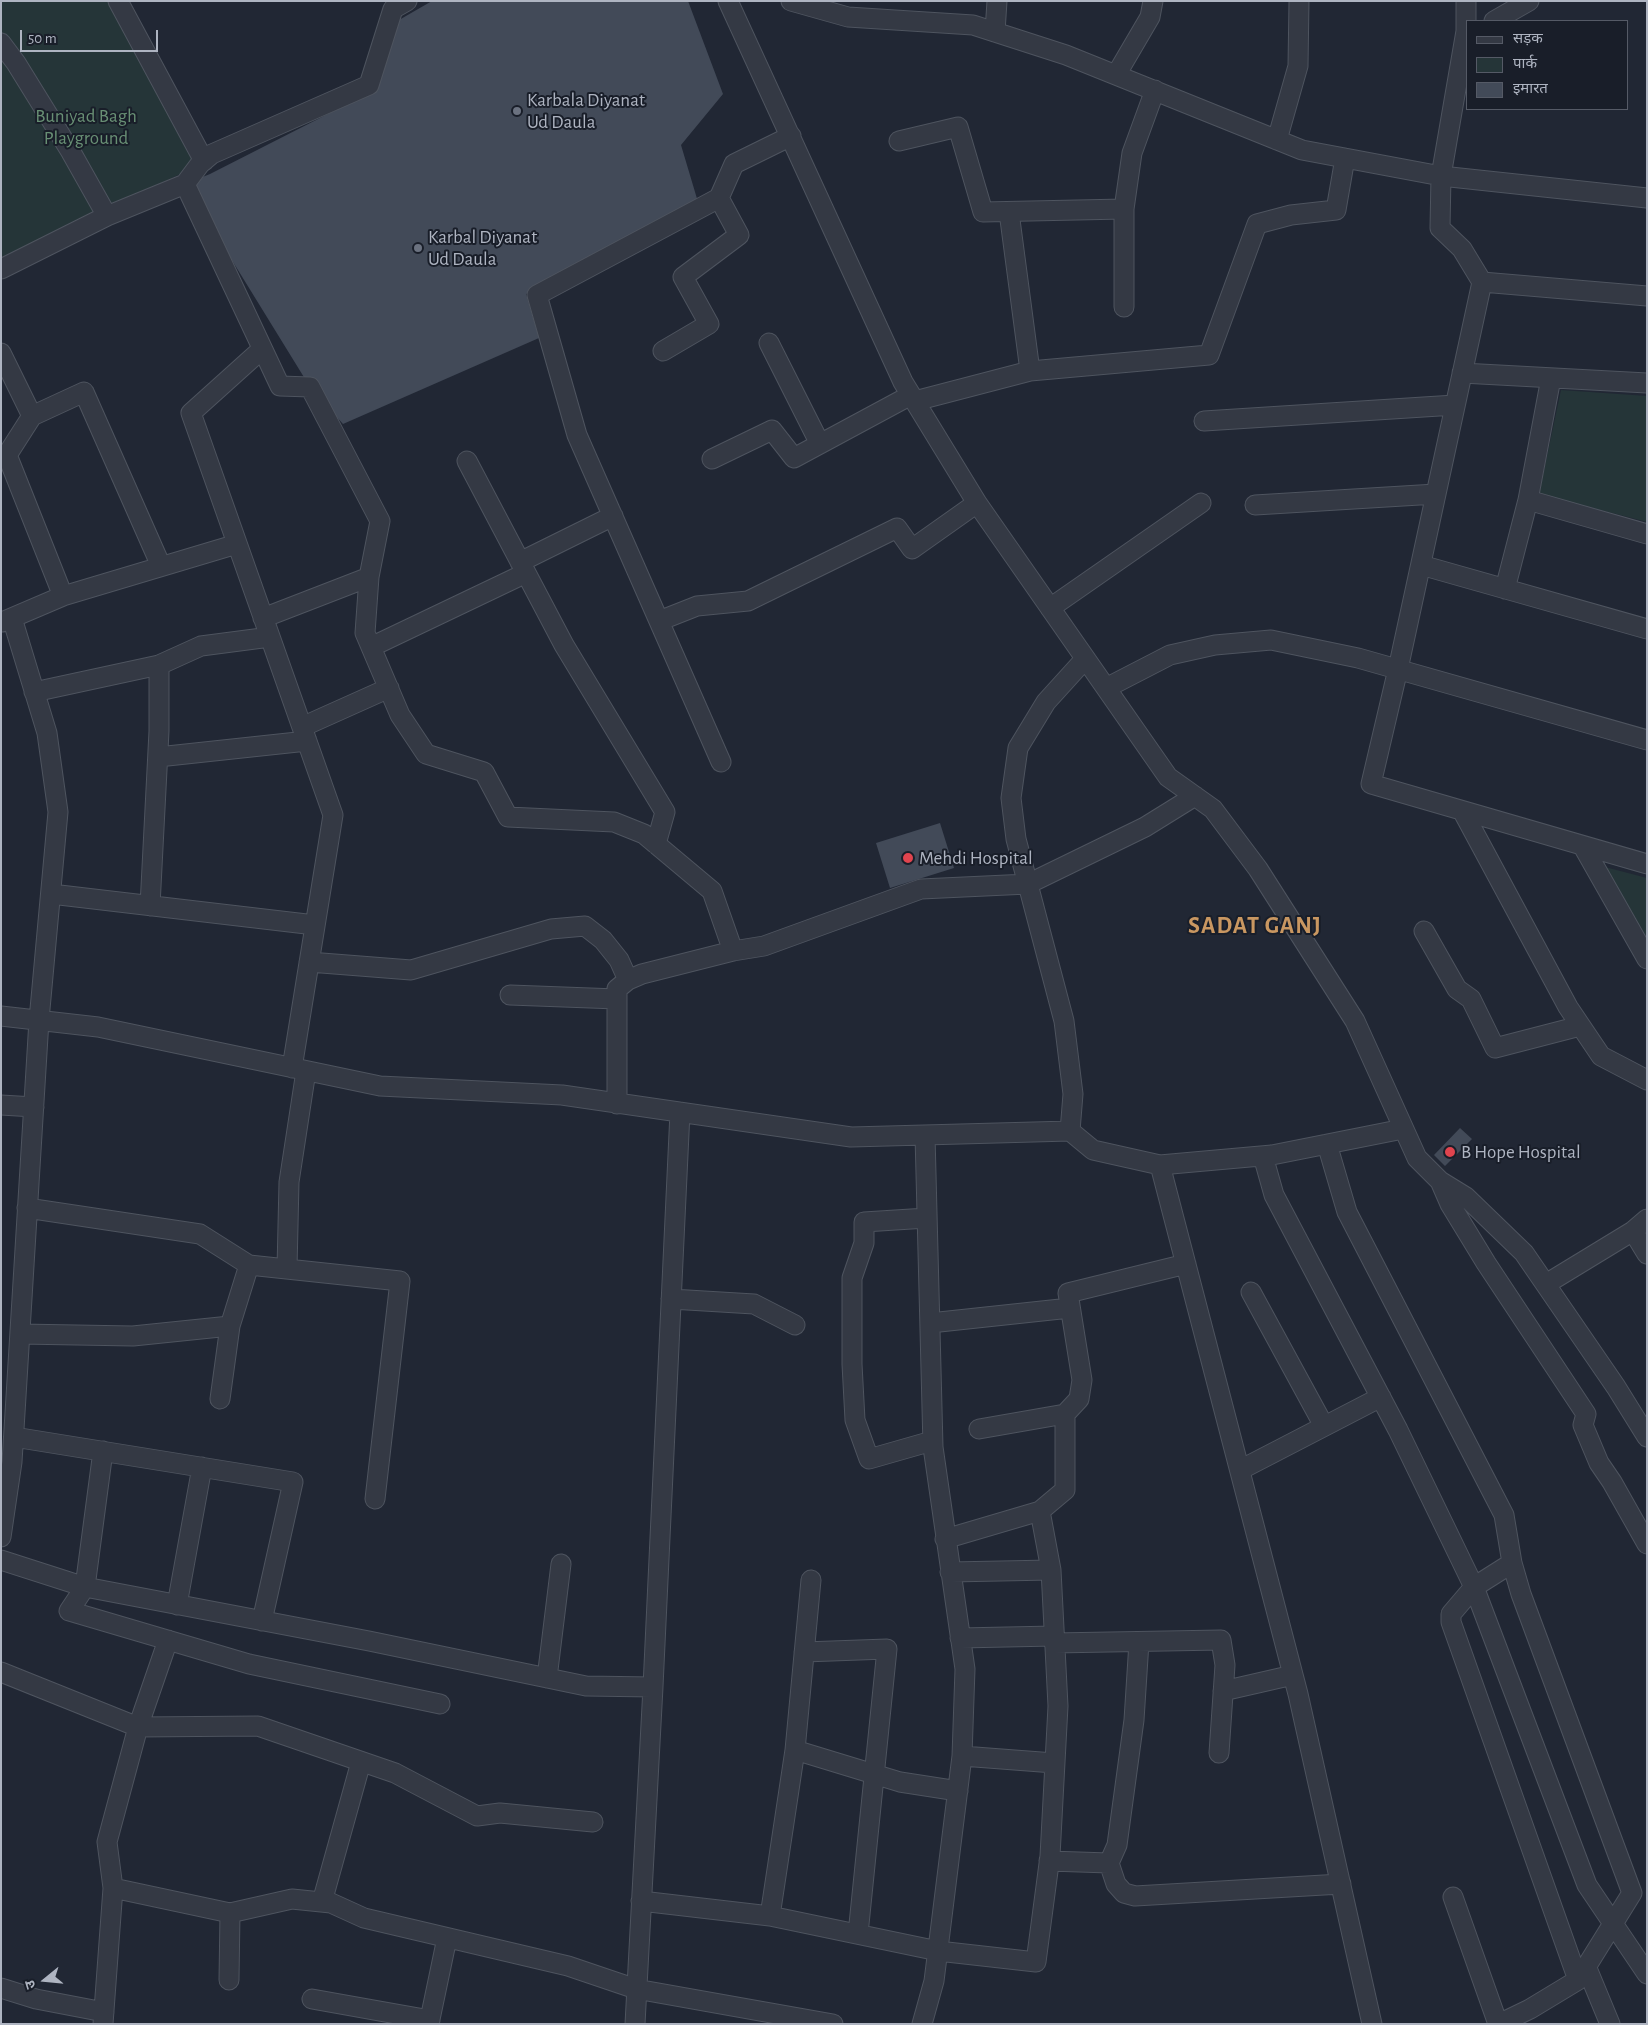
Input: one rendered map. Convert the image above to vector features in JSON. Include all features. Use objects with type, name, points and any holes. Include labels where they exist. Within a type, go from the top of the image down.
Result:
[{"type":"street","points":[[118,1],[204,161]]},
{"type":"street","points":[[1,269],[106,216],[185,184],[212,154],[369,85],[393,9],[407,1]]},
{"type":"street","points":[[728,1],[903,382],[977,503],[1168,777],[1214,809],[1258,869],[1355,1021],[1417,1158],[1440,1181],[1466,1198],[1524,1253],[1616,1387],[1647,1437]]},
{"type":"street","points":[[791,1],[848,17],[973,26],[995,32],[1066,54],[1302,150],[1441,176],[1647,198]]},
{"type":"street","points":[[995,32],[997,1]]},
{"type":"street","points":[[1116,75],[1150,17],[1154,1]]},
{"type":"street","points":[[1278,140],[1298,66],[1299,1]]},
{"type":"street","points":[[1466,1],[1466,31],[1441,176],[1440,228],[1462,250],[1482,282],[1421,565],[1371,784],[1584,848],[1647,864]]},
{"type":"street","points":[[1496,20],[1529,1]]},
{"type":"street","points":[[1,44],[16,64],[71,152],[106,216]]},
{"type":"street","points":[[1124,307],[1124,209],[1132,153],[1155,90]]},
{"type":"street","points":[[899,141],[958,127],[983,212],[1124,209]]},
{"type":"street","points":[[721,762],[577,435],[537,295],[719,198],[734,164],[791,136]]},
{"type":"street","points":[[712,459],[772,430],[794,458],[913,398],[1030,371],[1209,355],[1257,224],[1291,214],[1336,210],[1345,158]]},
{"type":"street","points":[[185,184],[261,350],[280,386],[310,387],[380,520],[369,577],[365,633],[400,715],[426,754],[484,772],[508,817],[614,822],[644,834],[712,891],[733,951]]},
{"type":"street","points":[[663,351],[709,324],[684,277],[739,235],[719,198]]},
{"type":"street","points":[[1008,212],[1030,371]]},
{"type":"street","points":[[1482,282],[1647,296]]},
{"type":"street","points":[[769,343],[820,444]]},
{"type":"street","points":[[261,350],[191,413],[333,815],[309,962],[289,1182],[287,1269]]},
{"type":"street","points":[[1,353],[32,416]]},
{"type":"street","points":[[1462,374],[1647,384]]},
{"type":"street","points":[[1505,589],[1528,500],[1551,378]]},
{"type":"street","points":[[63,596],[7,455],[32,416],[84,392],[161,566]]},
{"type":"street","points":[[1204,421],[1455,405]]},
{"type":"street","points":[[467,461],[564,645],[665,812],[656,844]]},
{"type":"street","points":[[1256,505],[1436,494]]},
{"type":"street","points":[[1528,500],[1647,534]]},
{"type":"street","points":[[659,621],[697,606],[748,601],[897,528],[912,549],[977,503]]},
{"type":"street","points":[[1050,608],[1201,503]]},
{"type":"street","points":[[371,646],[523,567],[613,516]]},
{"type":"street","points":[[1,1537],[14,1437],[39,1020],[58,812],[47,733],[7,620],[63,596],[237,544]]},
{"type":"street","points":[[1421,565],[1647,629]]},
{"type":"street","points":[[263,618],[369,577]]},
{"type":"street","points":[[34,692],[158,665],[201,646],[270,637]]},
{"type":"street","points":[[1106,688],[1170,655],[1215,645],[1271,640],[1358,658],[1647,740]]},
{"type":"street","points":[[1070,1131],[1073,1094],[1064,1022],[1016,839],[1011,798],[1018,748],[1046,702],[1085,659]]},
{"type":"street","points":[[150,906],[158,757],[158,665]]},
{"type":"street","points":[[158,757],[304,734],[388,688]]},
{"type":"street","points":[[618,1104],[617,989],[628,980],[642,974],[733,951],[764,946],[920,889],[1028,884],[1145,827],[1195,796]]},
{"type":"street","points":[[1463,812],[1580,1026],[1601,1056],[1647,1080]]},
{"type":"street","points":[[1584,848],[1647,959]]},
{"type":"street","points":[[51,894],[315,925]]},
{"type":"street","points":[[309,962],[411,970],[551,929],[585,926],[603,940],[619,960],[628,980]]},
{"type":"street","points":[[1424,932],[1457,988],[1471,999],[1495,1048],[1580,1026]]},
{"type":"street","points":[[510,995],[617,999]]},
{"type":"street","points":[[1,1016],[98,1027],[380,1086],[562,1095],[851,1137],[1070,1131],[1093,1150],[1160,1165],[1262,1156],[1403,1129]]},
{"type":"street","points":[[1,1105],[34,1107]]},
{"type":"street","points":[[634,2024],[654,1687],[680,1112]]},
{"type":"street","points":[[922,2024],[934,1981],[958,1791],[962,1756],[965,1670],[932,1441],[925,1135]]},
{"type":"street","points":[[1327,1144],[1347,1212],[1504,1515],[1512,1563],[1632,1893],[1582,1973],[1530,2009],[1498,2024],[1454,1897]]},
{"type":"street","points":[[1262,1156],[1274,1195],[1381,1397],[1474,1587],[1587,1885],[1647,1974]]},
{"type":"street","points":[[1160,1165],[1293,1675],[1372,2024]]},
{"type":"street","points":[[1440,1181],[1450,1204],[1486,1263],[1586,1414],[1583,1425],[1599,1463],[1647,1544]]},
{"type":"street","points":[[28,1208],[200,1234],[249,1265],[400,1281],[375,1499]]},
{"type":"street","points":[[927,1218],[864,1222],[864,1244],[852,1278],[852,1364],[855,1420],[869,1459],[932,1441]]},
{"type":"street","points":[[1546,1284],[1640,1225],[1647,1254]]},
{"type":"street","points":[[979,1429],[1065,1414],[1079,1399],[1082,1380],[1068,1293],[1186,1264]]},
{"type":"street","points":[[220,1399],[230,1326],[249,1265]]},
{"type":"street","points":[[1252,1292],[1324,1426]]},
{"type":"street","points":[[671,1299],[754,1304],[794,1325]]},
{"type":"street","points":[[930,1324],[1070,1308]]},
{"type":"street","points":[[20,1334],[133,1336],[230,1326]]},
{"type":"street","points":[[1240,1470],[1381,1397]]},
{"type":"street","points":[[945,1539],[1040,1511],[1065,1490],[1065,1414]]},
{"type":"street","points":[[14,1437],[293,1482],[262,1621]]},
{"type":"street","points":[[103,1451],[85,1587],[69,1611],[249,1664],[440,1704]]},
{"type":"street","points":[[177,1605],[202,1467]]},
{"type":"street","points":[[641,1901],[770,1916],[938,1951],[1036,1962],[1049,1861],[1058,1706],[1051,1570],[1040,1511]]},
{"type":"street","points":[[1,1560],[85,1587],[586,1686],[654,1687]]},
{"type":"street","points":[[1512,1563],[1474,1587],[1451,1614],[1453,1630],[1582,1973],[1610,2024]]},
{"type":"street","points":[[547,1678],[561,1564]]},
{"type":"street","points":[[950,1572],[1051,1570]]},
{"type":"street","points":[[770,1916],[795,1750],[811,1580]]},
{"type":"street","points":[[960,1638],[1139,1642],[1221,1640],[1225,1665],[1219,1753]]},
{"type":"street","points":[[1,1988],[103,2018],[113,1888],[107,1842],[138,1727],[168,1640]]},
{"type":"street","points":[[1139,1642],[1134,1720],[1117,1844],[1109,1863],[1116,1884],[1124,1893],[1135,1896],[1341,1884]]},
{"type":"street","points":[[804,1652],[887,1650],[858,1934]]},
{"type":"street","points":[[1,1672],[138,1727],[258,1726],[395,1773],[477,1816],[500,1813],[593,1822]]},
{"type":"street","points":[[1223,1691],[1293,1675]]},
{"type":"street","points":[[795,1750],[900,1782],[958,1791]]},
{"type":"street","points":[[962,1756],[1054,1763]]},
{"type":"street","points":[[322,1902],[361,1762]]},
{"type":"street","points":[[1049,1861],[1109,1863]]},
{"type":"street","points":[[113,1888],[230,1913],[292,1898],[331,1903],[364,1918],[568,1966],[636,1989],[834,2024]]},
{"type":"street","points":[[228,1980],[230,1913]]},
{"type":"street","points":[[312,1999],[430,2022],[447,1938]]},
{"type":"green space","name":"Buniyad Bagh Playground","points":[[1,1],[117,1],[200,164],[1,263]]},
{"type":"green space","points":[[1561,390],[1647,396],[1647,522],[1539,494]]},
{"type":"green space","points":[[1605,867],[1647,878],[1647,938]]},
{"type":"building","name":"Karbal Diyanat Ud Daula","points":[[432,1],[688,1],[723,94],[681,145],[698,202],[526,294],[539,338],[343,424],[310,387],[185,184],[210,174],[373,91],[399,20]]},
{"type":"building","points":[[940,823],[954,868],[890,888],[876,843]]},
{"type":"building","points":[[1460,1128],[1472,1139],[1445,1166],[1434,1155]]},
{"type":"place","name":"Karbala Diyanat Ud Daula","points":[[517,111]]},
{"type":"place","name":"Karbal Diyanat Ud Daula","points":[[418,248]]},
{"type":"place","name":"Mehdi Hospital","points":[[908,858]]},
{"type":"place","name":"B Hope Hospital","points":[[1450,1152]]},
{"type":"district","name":"SADAT GANJ","points":[[1255,926]]}]
